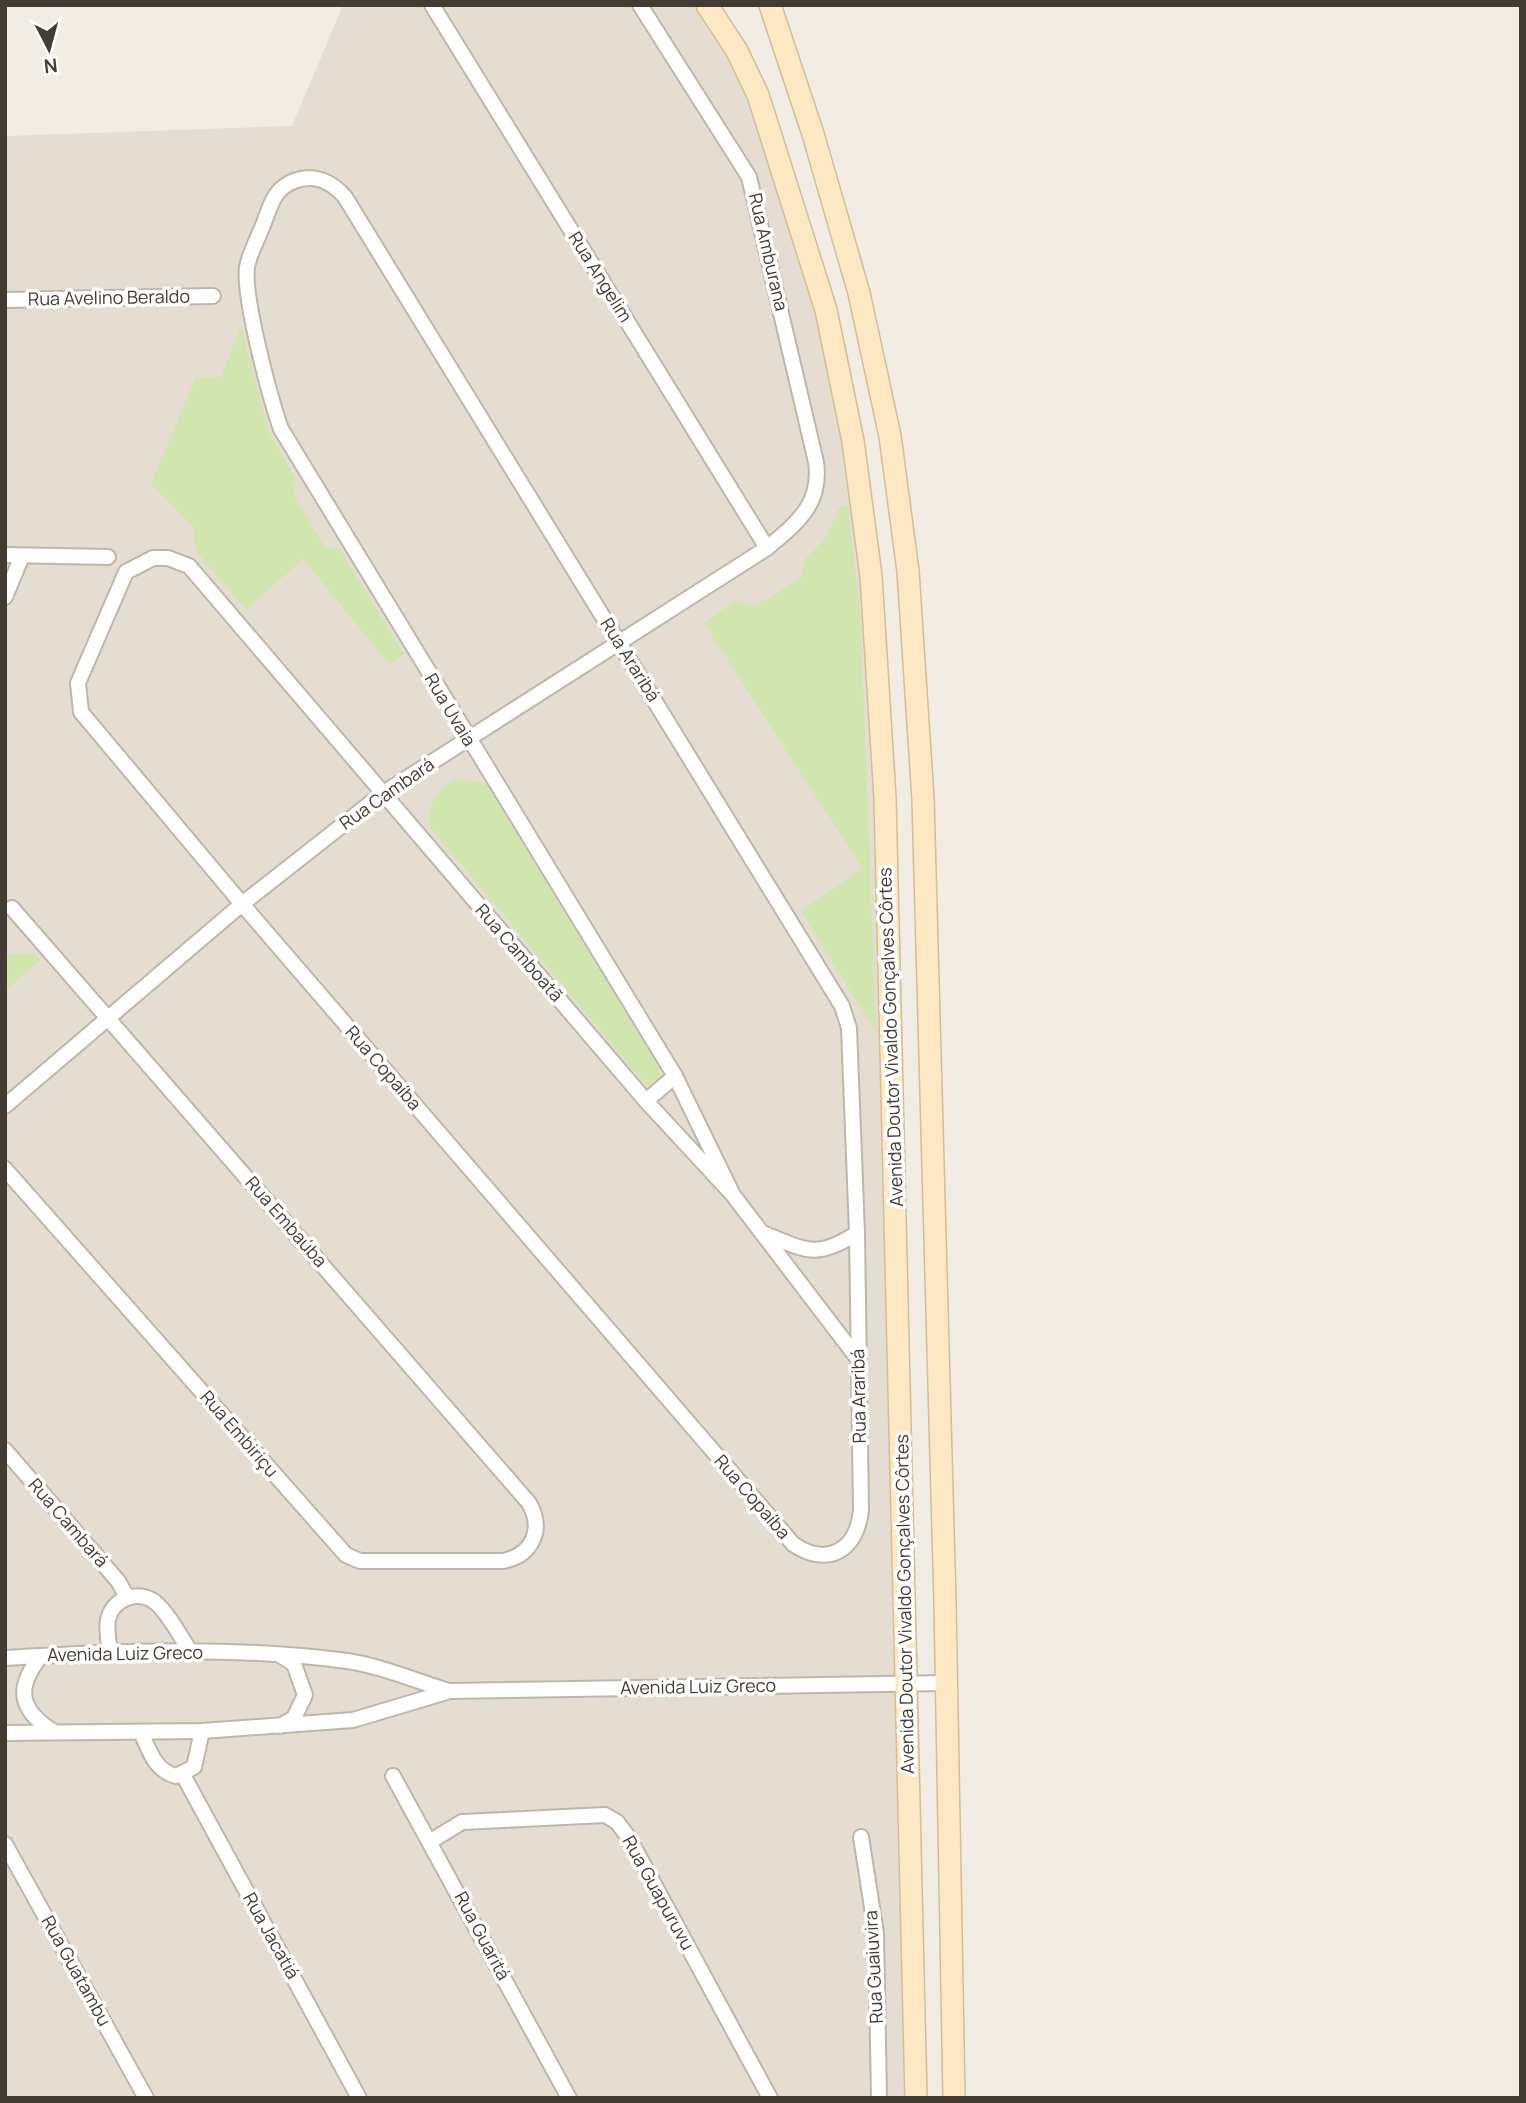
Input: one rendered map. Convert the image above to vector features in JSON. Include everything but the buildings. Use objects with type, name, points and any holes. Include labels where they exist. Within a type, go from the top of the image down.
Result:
[{"type":"main road","name":"Avenida Doutor Vivaldo Gonçalves Côrtes","points":[[706,5],[737,51],[758,95],[826,310],[853,441],[871,576],[885,798],[916,2098]]},
{"type":"main road","name":"Avenida Doutor Vivaldo Gonçalves Côrtes","points":[[770,5],[813,134],[859,293],[890,436],[908,571],[923,799],[945,1603],[954,2098]]},
{"type":"street","name":"Rua Angelim","points":[[432,5],[767,548]]},
{"type":"street","name":"Rua Amburana","points":[[640,5],[739,160],[756,197],[818,478],[810,509],[799,522]]},
{"type":"street","name":"Rua Araribá","points":[[270,203],[288,183],[313,177],[326,181],[345,197],[842,1006],[849,1028],[857,1233],[861,1510],[860,1528],[852,1541],[841,1550]]},
{"type":"street","name":"Rua Uvaia","points":[[270,203],[247,267],[248,291],[281,429],[467,739],[675,1076],[733,1195]]},
{"type":"street","name":"Rua Avelino Beraldo","points":[[5,300],[214,296]]},
{"type":"street","name":"Rua Cambará","points":[[5,1106],[111,1019],[242,904],[382,794],[767,548],[799,522]]},
{"type":"street","points":[[5,555],[108,557]]},
{"type":"street","points":[[5,597],[22,556]]},
{"type":"street","name":"Rua Copaíba","points":[[168,558],[152,558],[125,572],[78,683],[77,698],[81,712],[242,904],[793,1544],[806,1553],[824,1555],[841,1550]]},
{"type":"street","name":"Rua Camboatã","points":[[168,558],[189,566],[646,1101],[733,1195],[858,1359]]},
{"type":"street","name":"Rua Embaúba","points":[[12,908],[529,1503],[537,1524],[531,1545]]},
{"type":"street","points":[[646,1101],[675,1076]]},
{"type":"street","name":"Rua Embiriçu","points":[[5,1169],[346,1555],[360,1561],[503,1561],[524,1553],[531,1545]]},
{"type":"street","points":[[764,1233],[809,1252],[837,1246],[857,1233]]},
{"type":"street","name":"Rua Cambará","points":[[5,1450],[118,1581],[127,1597]]},
{"type":"street","points":[[110,1653],[109,1616],[119,1602],[136,1596],[153,1601],[190,1651]]},
{"type":"street","name":"Avenida Luiz Greco","points":[[5,1658],[190,1651],[279,1655],[349,1661],[450,1691]]},
{"type":"street","points":[[279,1655],[294,1664],[305,1695],[294,1718],[279,1727]]},
{"type":"street","points":[[41,1656],[27,1677],[23,1690],[25,1704],[33,1717],[54,1732]]},
{"type":"street","name":"Avenida Luiz Greco","points":[[5,1733],[202,1731],[279,1727],[353,1720],[450,1691],[945,1683]]},
{"type":"street","points":[[141,1732],[153,1759],[163,1771],[183,1775],[197,1760],[202,1731]]},
{"type":"street","name":"Rua Jacatiá","points":[[183,1775],[359,2098]]},
{"type":"street","name":"Rua Guaritá","points":[[393,1776],[431,1840],[569,2098]]},
{"type":"street","name":"Rua Guapuruvu","points":[[431,1840],[462,1822],[605,1815],[617,1822],[629,1838],[770,2098]]},
{"type":"street","name":"Rua Guaiuvira","points":[[861,1837],[876,1933],[879,2098]]},
{"type":"street","name":"Rua Guatambu","points":[[5,1844],[146,2098]]},
{"type":"shaded area","points":[[343,5],[699,5],[734,58],[799,221],[864,466],[919,2098],[5,2098],[5,136],[292,126]]},
{"type":"green space","points":[[241,325],[268,430],[296,480],[293,494],[326,548],[339,548],[404,654],[389,664],[303,559],[246,610],[196,551],[193,527],[151,483],[196,377],[221,377]]},
{"type":"green space","points":[[848,505],[861,626],[876,1032],[801,911],[862,868],[704,623],[736,600],[755,606],[802,577],[805,559],[825,539],[839,508]]},
{"type":"green space","points":[[459,779],[486,784],[661,1071],[661,1080],[655,1086],[646,1085],[430,827],[430,810],[435,797],[445,786]]},
{"type":"green space","points":[[31,953],[41,960],[5,990],[5,955]]}]
